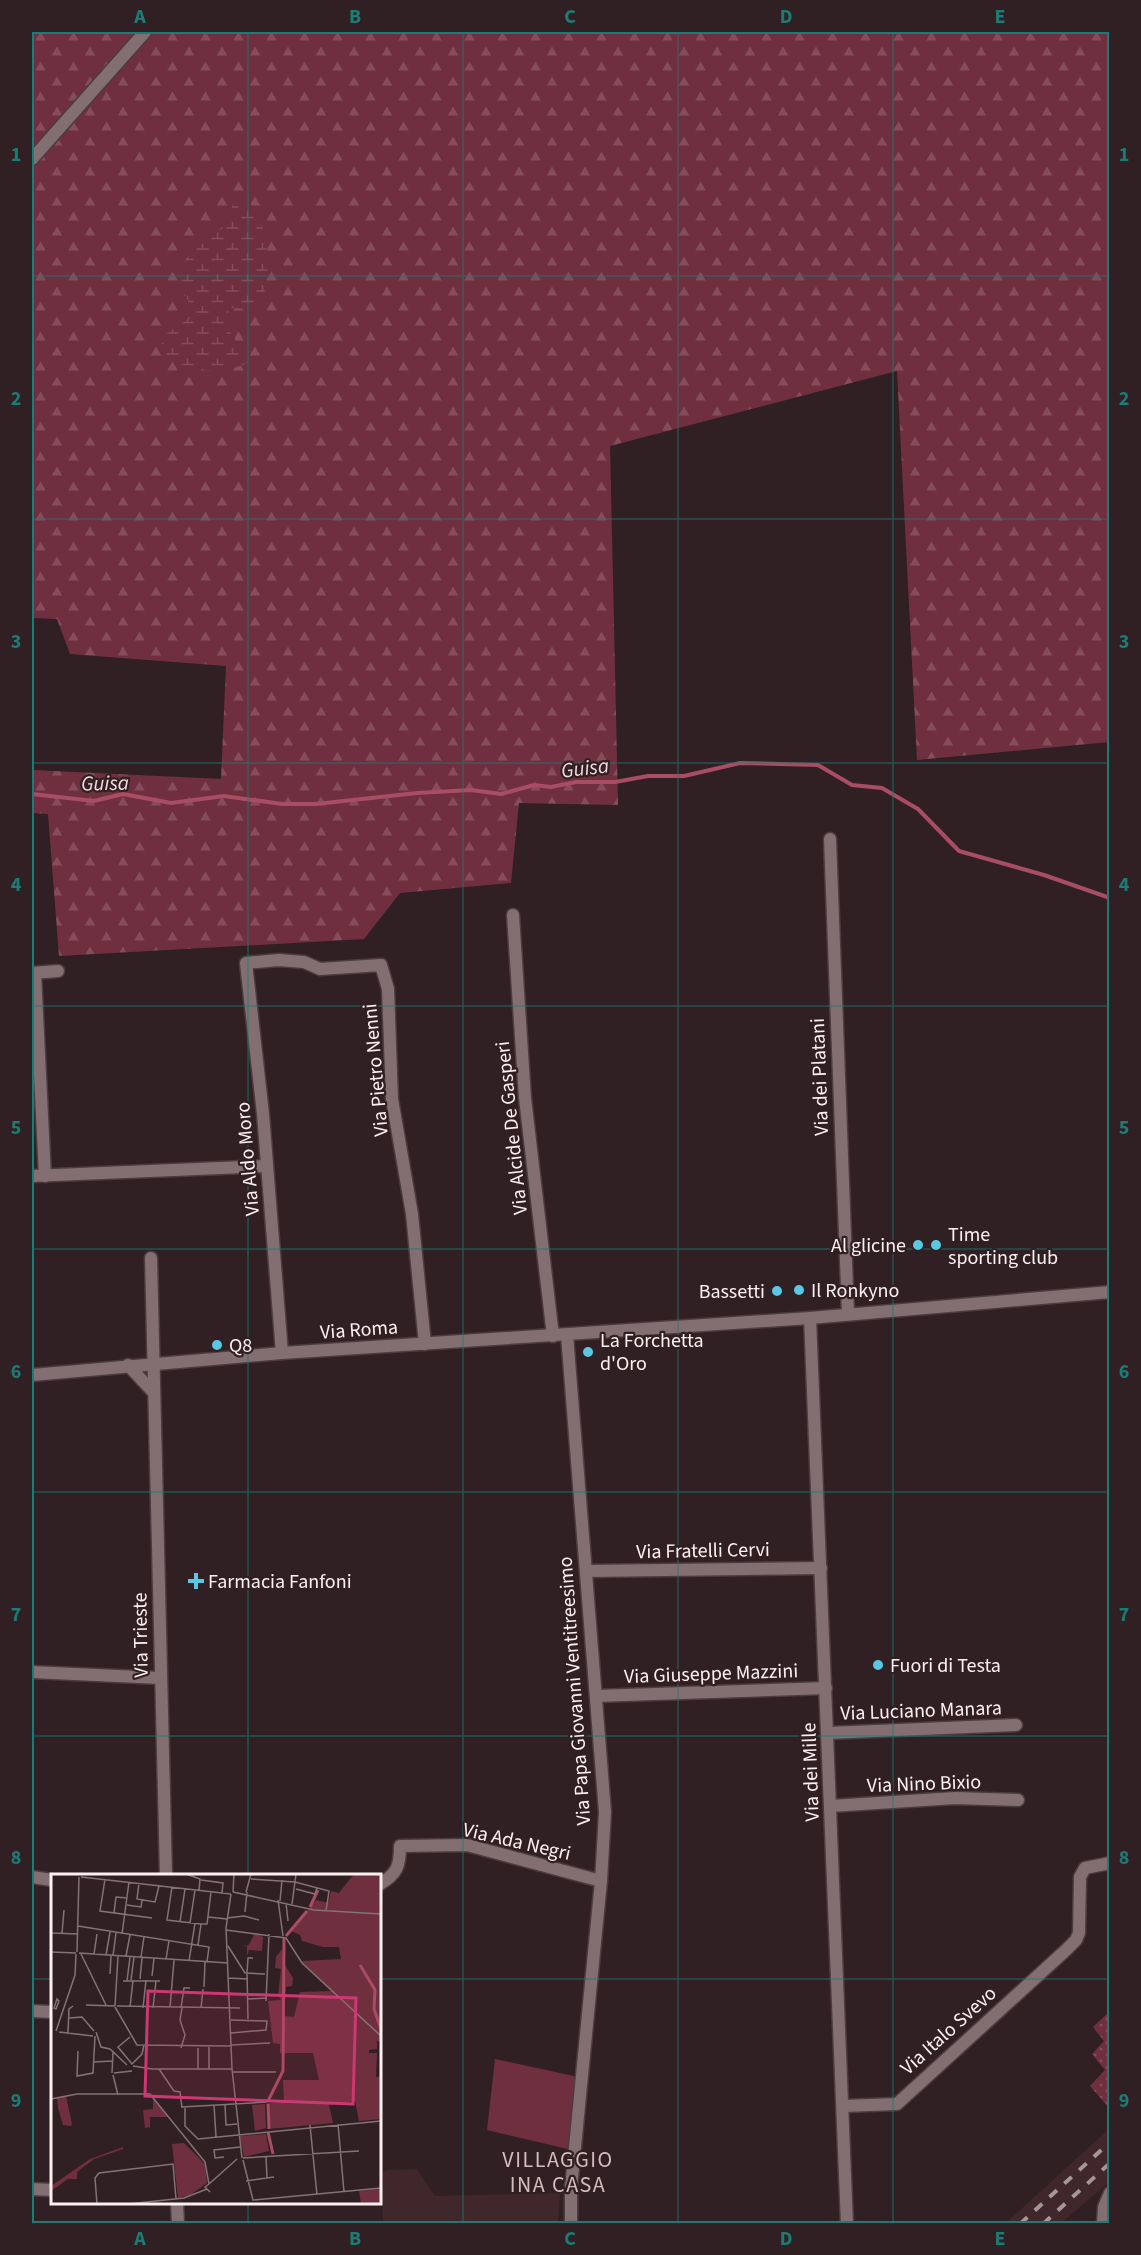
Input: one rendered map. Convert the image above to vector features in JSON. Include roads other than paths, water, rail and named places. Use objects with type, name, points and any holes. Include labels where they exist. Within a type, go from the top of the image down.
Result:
[{"type":"street","points":[[32,159],[145,32]]},
{"type":"street","name":"Via dei Platani","points":[[830,839],[848,1314]]},
{"type":"street","name":"Via Alcide De Gasperi","points":[[513,915],[525,1098],[553,1336]]},
{"type":"street","name":"Via Pietro Nenni","points":[[246,963],[279,960],[303,962],[320,969],[381,965],[388,988],[392,1099],[412,1214],[425,1344]]},
{"type":"street","name":"Via Aldo Moro","points":[[246,963],[267,1166],[282,1353]]},
{"type":"street","points":[[45,1176],[33,973],[58,971]]},
{"type":"street","points":[[32,1176],[267,1166]]},
{"type":"street","name":"Via Trieste","points":[[151,1258],[166,1874]]},
{"type":"street","name":"Via Roma","points":[[32,1375],[282,1353],[810,1318],[1110,1292]]},
{"type":"street","name":"Via dei Mille","points":[[810,1318],[847,2223]]},
{"type":"street","name":"Via Papa Giovanni Ventitreesimo","points":[[567,1335],[605,1812],[601,1881],[571,2188],[571,2223]]},
{"type":"street","points":[[128,1365],[154,1393]]},
{"type":"street","name":"Via Fratelli Cervi","points":[[586,1571],[821,1568]]},
{"type":"street","points":[[32,1672],[160,1678]]},
{"type":"street","name":"Via Giuseppe Mazzini","points":[[596,1696],[826,1688]]},
{"type":"street","name":"Via Luciano Manara","points":[[828,1733],[1016,1725]]},
{"type":"street","name":"Via Nino Bixio","points":[[831,1806],[956,1798],[1018,1800]]},
{"type":"street","name":"Via Ada Negri","points":[[381,1883],[395,1875],[400,1864],[400,1846],[422,1845],[467,1845],[601,1881]]},
{"type":"street","name":"Via Italo Svevo","points":[[843,2106],[897,2104],[1076,1940],[1079,1933],[1080,1877],[1085,1868],[1110,1863]]},
{"type":"street","points":[[32,1877],[51,1880]]},
{"type":"street","points":[[32,2011],[51,2012]]},
{"type":"street","points":[[32,2189],[51,2190]]},
{"type":"street","points":[[1103,2223],[1104,2207],[1110,2193]]},
{"type":"street","points":[[177,2204],[178,2223]]},
{"type":"waterway","name":"Guisa","points":[[32,794],[94,801],[123,794],[171,803],[224,796],[282,804],[316,804],[417,793],[471,790],[501,794],[534,785],[551,787],[576,782],[615,782],[648,776],[684,776],[740,763],[818,765],[852,785],[882,788],[918,809],[959,851],[1044,875],[1110,898]]},
{"type":"railway","points":[[1020,2224],[1110,2142]]},
{"type":"railway","points":[[1043,2224],[1110,2163]]},
{"type":"place","name":"Al glicine","points":[[918,1245]]},
{"type":"place","name":"Time sporting club","points":[[936,1245]]},
{"type":"place","name":"Il Ronkyno","points":[[799,1290]]},
{"type":"place","name":"Bassetti","points":[[777,1291]]},
{"type":"place","name":"Q8","points":[[217,1345]]},
{"type":"place","name":"La Forchetta d'Oro","points":[[588,1352]]},
{"type":"place","name":"Farmacia Fanfoni","points":[[196,1581]]},
{"type":"place","name":"Fuori di Testa","points":[[878,1665]]},
{"type":"district","name":"VILLAGGIO INA CASA","points":[[558,2172]]}]
